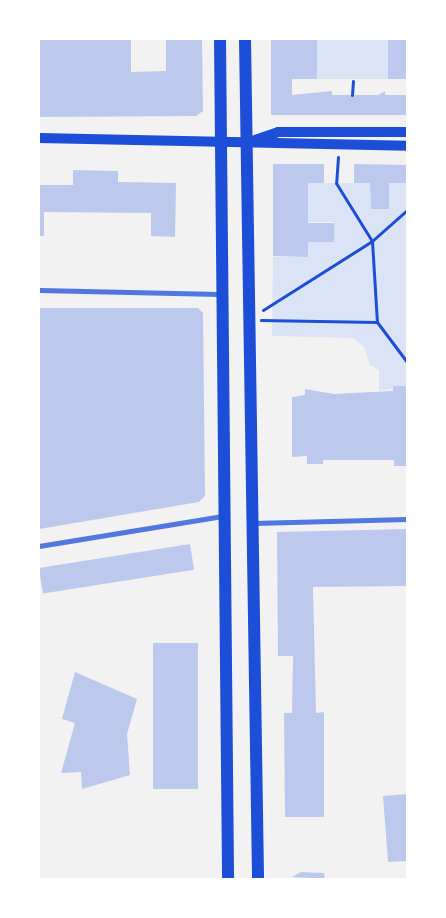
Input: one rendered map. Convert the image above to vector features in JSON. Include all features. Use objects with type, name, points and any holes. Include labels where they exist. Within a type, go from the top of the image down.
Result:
[{"type":"main road","points":[[220,39],[219,294],[224,516],[228,879]]},
{"type":"main road","points":[[245,39],[250,523],[258,879]]},
{"type":"main road","points":[[246,143],[278,132],[407,132]]},
{"type":"main road","points":[[39,138],[407,146]]},
{"type":"street","points":[[39,290],[219,294]]},
{"type":"street","points":[[39,546],[224,516]]},
{"type":"street","points":[[250,523],[407,519]]},
{"type":"path","points":[[352,81],[352,95]]},
{"type":"path","points":[[336,157],[336,183],[372,241],[377,322],[407,362]]},
{"type":"path","points":[[248,320],[372,241],[407,210]]},
{"type":"path","points":[[248,320],[377,322]]},
{"type":"shaded area","points":[[317,39],[388,39],[388,79],[317,79]]},
{"type":"shaded area","points":[[308,183],[370,183],[371,209],[389,209],[389,183],[407,183],[407,386],[379,391],[379,370],[370,365],[364,347],[353,338],[272,336],[273,257],[308,257],[308,242],[334,242],[334,222],[308,222]]},
{"type":"building","points":[[39,39],[131,39],[131,72],[166,71],[166,39],[202,39],[203,111],[196,116],[39,117]]},
{"type":"building","points":[[271,39],[317,39],[317,79],[292,79],[292,95],[332,91],[332,95],[378,95],[385,91],[385,95],[407,95],[407,115],[271,115]]},
{"type":"building","points":[[388,39],[407,39],[407,79],[388,79]]},
{"type":"building","points":[[273,164],[324,164],[324,183],[308,183],[308,223],[334,223],[334,242],[308,242],[308,257],[273,256]]},
{"type":"building","points":[[354,164],[406,165],[406,183],[389,183],[389,209],[371,209],[370,183],[354,183]]},
{"type":"building","points":[[73,170],[118,171],[118,182],[176,183],[175,237],[151,236],[151,213],[44,212],[44,236],[39,236],[39,185],[73,185]]},
{"type":"building","points":[[39,308],[198,308],[203,313],[205,496],[199,502],[39,529]]},
{"type":"building","points":[[393,386],[407,386],[407,466],[394,466],[394,460],[323,460],[323,464],[307,464],[307,456],[292,457],[292,397],[305,395],[305,389],[334,394],[393,391]]},
{"type":"building","points":[[407,529],[407,586],[313,587],[316,713],[324,712],[324,817],[285,817],[284,713],[292,713],[293,656],[278,656],[277,532]]},
{"type":"building","points":[[190,544],[194,570],[43,594],[39,568]]},
{"type":"building","points":[[153,643],[198,643],[198,789],[153,789]]},
{"type":"building","points":[[75,672],[137,699],[127,734],[130,775],[82,789],[81,772],[61,773],[75,723],[62,719]]},
{"type":"building","points":[[407,794],[407,861],[388,862],[383,796]]},
{"type":"building","points":[[301,872],[324,873],[325,879],[292,877]]}]
